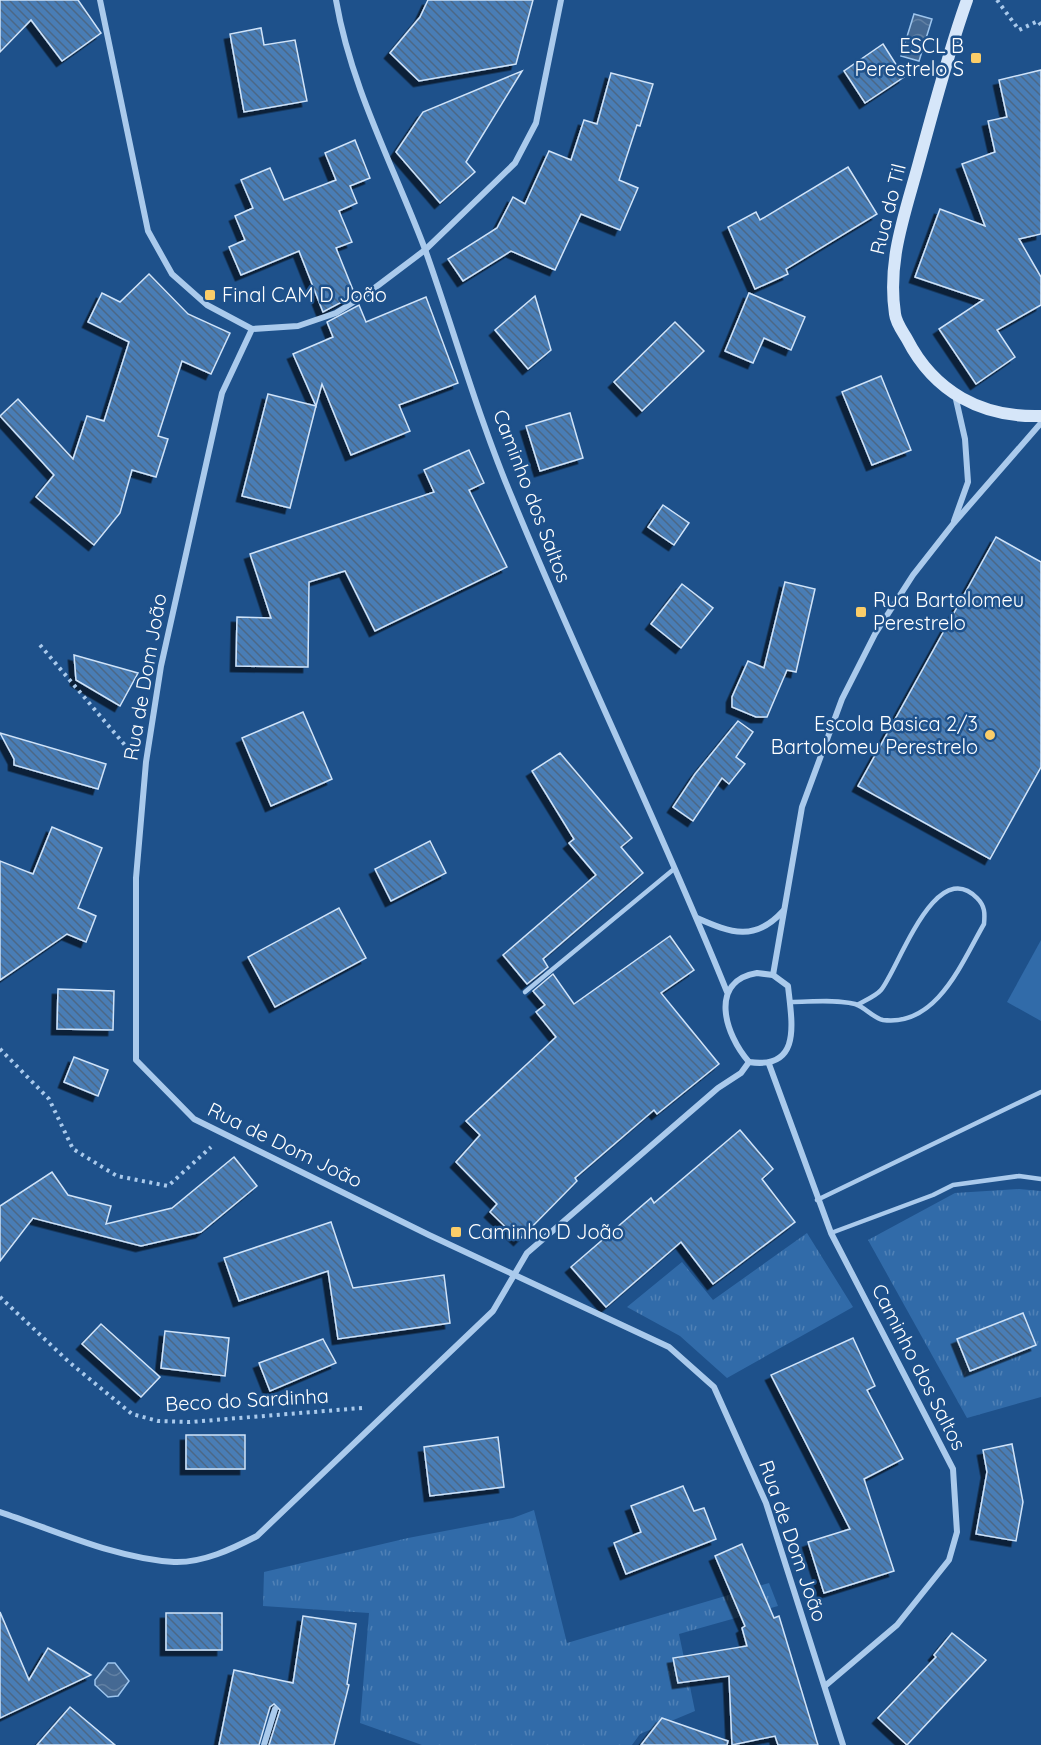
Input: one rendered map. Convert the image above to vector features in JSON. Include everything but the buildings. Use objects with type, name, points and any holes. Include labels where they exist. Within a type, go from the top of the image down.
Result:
[{"type":"main road","name":"Rua do Til","points":[[967,0],[949,50],[893,256],[895,317],[916,357],[934,379],[955,395],[1009,414],[1041,416]]},
{"type":"street","points":[[100,0],[148,231],[172,274],[207,305],[252,329],[298,326],[336,313],[425,250],[515,162],[536,123],[561,0]]},
{"type":"street","name":"Caminho dos Saltos","points":[[336,0],[340,23],[376,129],[425,250],[511,497],[588,677],[697,918],[727,992]]},
{"type":"street","name":"Rua de Dom João","points":[[252,329],[222,393],[161,666],[145,768],[136,878],[136,1060],[194,1119],[429,1235],[669,1347],[714,1387],[766,1503],[843,1745]]},
{"type":"street","points":[[953,524],[968,482],[964,439],[955,395]]},
{"type":"street","points":[[773,975],[802,807],[842,699],[875,634],[913,575],[953,524],[1041,423]]},
{"type":"street","points":[[697,918],[727,931],[749,933],[765,927],[784,909]]},
{"type":"street","points":[[773,975],[788,986],[792,1038],[786,1051],[777,1061],[769,1064],[749,1062],[740,1052],[731,1031],[726,1006],[727,992],[741,976],[773,975]]},
{"type":"street","points":[[0,1512],[129,1555],[175,1562],[212,1556],[257,1536],[493,1311],[527,1253],[718,1088],[741,1073],[749,1062]]},
{"type":"street","name":"Caminho dos Saltos","points":[[769,1064],[831,1233],[953,1469],[957,1532],[949,1560],[897,1625],[825,1686]]},
{"type":"street","points":[[264,1745],[275,1709]]},
{"type":"lane","points":[[525,992],[674,869]]},
{"type":"lane","points":[[790,1002],[857,1005],[880,1020],[902,1021],[920,1012],[945,991],[984,924],[986,912],[980,901],[973,894],[961,891],[948,891],[936,900],[917,923],[880,991],[857,1005]]},
{"type":"lane","points":[[817,1200],[1041,1092]]},
{"type":"lane","points":[[831,1233],[933,1195],[952,1185],[1019,1176],[1041,1179]]},
{"type":"path","points":[[997,0],[1019,30],[1038,21],[1041,25]]},
{"type":"path","points":[[40,645],[145,768]]},
{"type":"path","points":[[0,1048],[49,1099],[73,1149],[117,1176],[168,1186],[204,1156],[224,1134]]},
{"type":"path","name":"Beco do Sardinha","points":[[0,1297],[69,1362],[132,1414],[158,1421],[190,1422],[397,1404]]},
{"type":"green space","points":[[1041,940],[1041,1021],[1007,1002]]},
{"type":"green space","points":[[1019,1189],[1041,1191],[1041,1397],[967,1418],[868,1240],[955,1193]]},
{"type":"green space","points":[[807,1233],[853,1307],[727,1378],[680,1336],[627,1307],[682,1262],[713,1300]]},
{"type":"green space","points":[[534,1510],[567,1643],[769,1583],[778,1606],[679,1634],[695,1711],[640,1734],[632,1745],[422,1745],[360,1723],[369,1613],[263,1606],[264,1572],[408,1538],[513,1518]]},
{"type":"water","points":[[914,14],[932,19],[919,61],[901,56]]},
{"type":"water","points":[[108,1663],[115,1663],[129,1681],[118,1696],[108,1697],[95,1685],[95,1680]]},
{"type":"place","name":"ESCL B Perestrelo S","points":[[976,58]]},
{"type":"place","name":"Final CAM D João","points":[[210,295]]},
{"type":"place","name":"Rua Bartolomeu Perestrelo","points":[[861,612]]},
{"type":"place","name":"Escola Basica 2/3 Bartolomeu Perestrelo","points":[[990,735]]},
{"type":"place","name":"Caminho D João","points":[[456,1232]]}]
